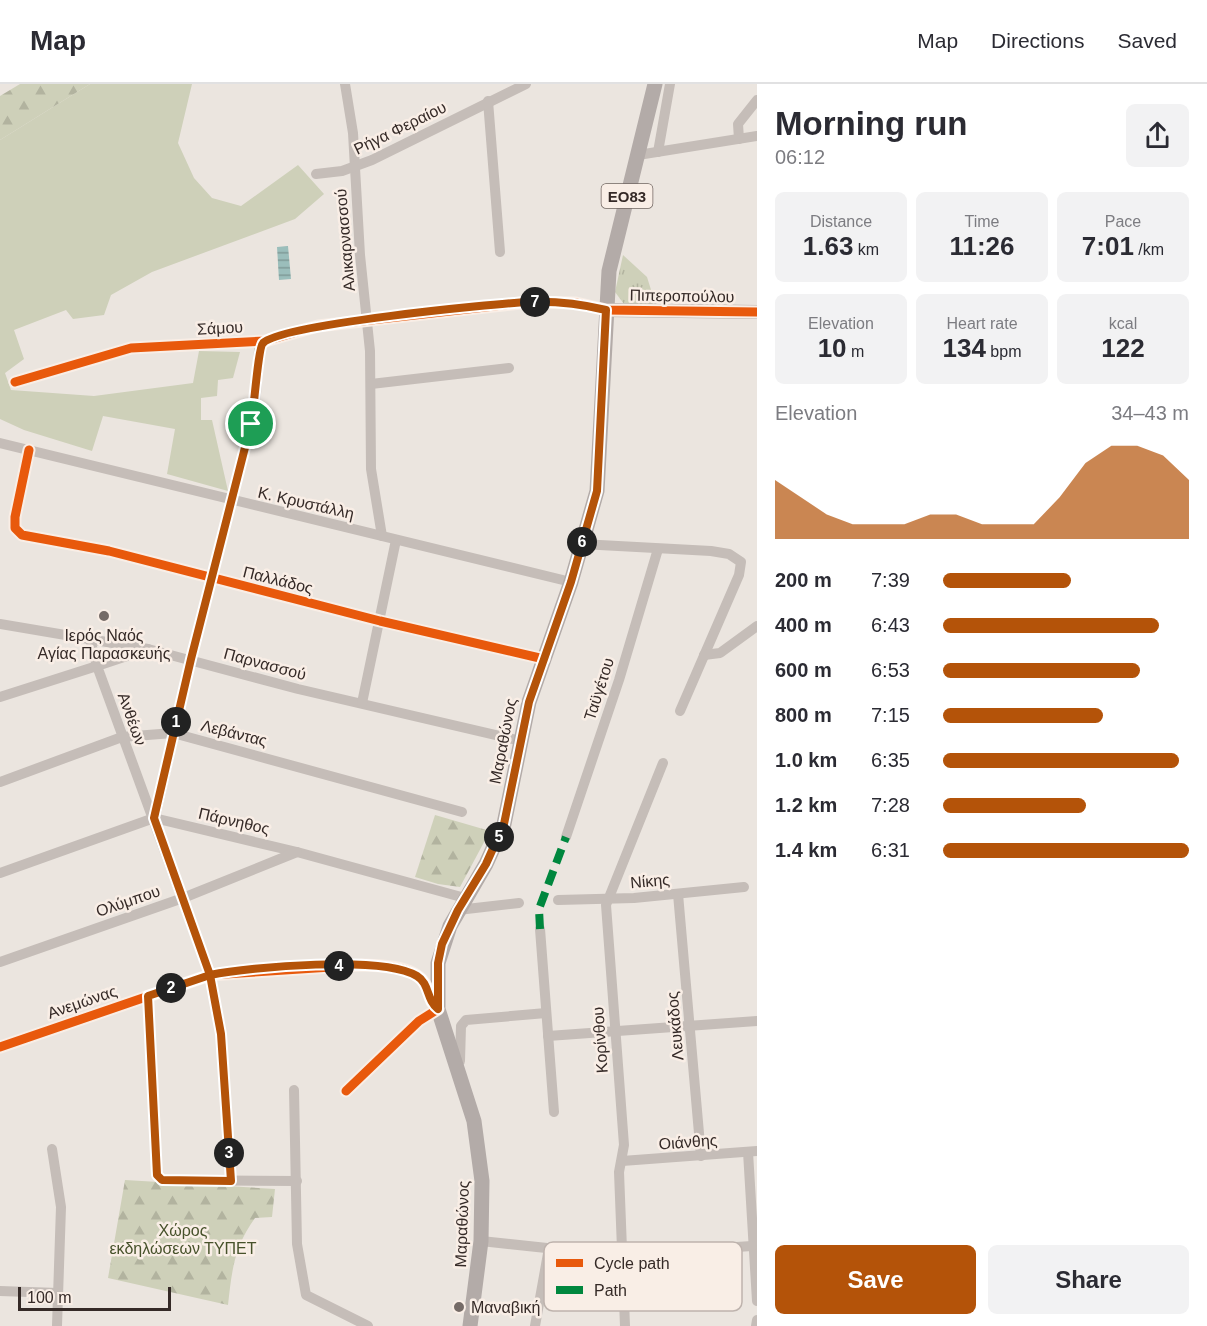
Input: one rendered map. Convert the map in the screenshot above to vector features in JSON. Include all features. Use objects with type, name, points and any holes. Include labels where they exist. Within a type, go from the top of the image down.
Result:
[{"type":"main road","name":"Μαραθώνος","points":[[470,1326],[481,1240],[482,1180],[477,1140],[438,1009],[438,963],[442,944],[461,904],[500,834],[529,702],[571,582],[597,491],[609,271],[655,84]]},
{"type":"street","name":"Αλικαρνασσού","points":[[345,84],[351,120],[368,320],[371,468],[382,536]]},
{"type":"street","name":"Ρήγα Φεραίου","points":[[316,174],[354,167],[387,154],[488,101],[526,84]]},
{"type":"street","points":[[658,152],[670,84]]},
{"type":"street","points":[[739,139],[738,124],[757,100]]},
{"type":"street","points":[[488,101],[500,252]]},
{"type":"street","points":[[638,155],[757,136]]},
{"type":"street","name":"Σάμου","points":[[15,382],[131,348],[265,341],[318,326],[530,302],[576,303],[606,310]]},
{"type":"street","name":"Πιπεροπούλου","points":[[606,310],[757,312]]},
{"type":"street","points":[[0,873],[154,818],[191,659],[251,424],[259,350],[265,341]]},
{"type":"street","points":[[371,384],[509,368]]},
{"type":"street","name":"Κ. Κρυστάλλη","points":[[0,443],[571,582]]},
{"type":"street","name":"Παλλάδος","points":[[30,450],[16,503],[14,523],[17,532],[109,551],[380,621],[544,659]]},
{"type":"street","points":[[362,703],[396,540]]},
{"type":"street","points":[[581,544],[729,554],[741,562],[739,575],[680,711]]},
{"type":"street","name":"Ταϋγέτου","points":[[566,837],[619,680],[658,549]]},
{"type":"street","name":"Παρνασσού","points":[[0,624],[148,649],[521,741]]},
{"type":"street","points":[[704,655],[720,653],[757,626]]},
{"type":"street","name":"Ανθέων","points":[[90,639],[122,737],[154,818],[210,975],[221,1034],[231,1181]]},
{"type":"street","points":[[0,697],[148,649]]},
{"type":"street","name":"Λεβάντας","points":[[0,782],[122,737],[173,733],[462,812]]},
{"type":"street","name":"Κορίνθου","points":[[622,1242],[619,1172],[624,1145],[606,908],[607,899],[663,763]]},
{"type":"street","name":"Πάρνηθος","points":[[154,818],[297,852],[461,904]]},
{"type":"street","name":"Ολύμπου","points":[[0,962],[183,898],[297,852]]},
{"type":"street","name":"Νίκης","points":[[558,900],[607,899],[744,887]]},
{"type":"street","name":"Λευκάδος","points":[[678,894],[701,1156]]},
{"type":"street","points":[[461,904],[519,903]]},
{"type":"street","points":[[540,929],[554,1112]]},
{"type":"street","name":"Ανεμώνας","points":[[0,1047],[210,975],[293,968],[385,966],[405,970],[420,978],[426,986],[430,1002],[438,1009]]},
{"type":"street","points":[[148,996],[157,1175],[162,1180],[297,1181]]},
{"type":"street","points":[[346,1091],[419,1021],[438,1009]]},
{"type":"street","points":[[455,1064],[460,1061],[461,1026],[466,1020],[546,1014]]},
{"type":"street","points":[[548,1036],[757,1021]]},
{"type":"street","points":[[294,1090],[297,1244],[306,1295],[317,1303],[368,1326]]},
{"type":"street","points":[[52,1149],[61,1206],[57,1326]]},
{"type":"street","points":[[752,1152],[752,1246],[757,1301]]},
{"type":"street","name":"Οιάνθης","points":[[622,1161],[752,1152]]},
{"type":"street","points":[[481,1240],[544,1247]]},
{"type":"street","points":[[742,1247],[752,1246]]},
{"type":"street","points":[[535,1326],[544,1276]]},
{"type":"street","points":[[0,1291],[58,1293]]},
{"type":"street","name":"Κορίνθου","points":[[625,1311],[625,1326]]},
{"type":"street","points":[[756,1326],[757,1320]]},
{"type":"green space","points":[[20,84],[90,84],[0,140],[0,96]]},
{"type":"green space","points":[[90,84],[192,84],[178,143],[194,178],[212,198],[241,206],[298,165],[324,194],[295,219],[152,272],[111,295],[104,315],[73,319],[66,310],[14,330],[24,359],[5,373],[11,390],[94,396],[193,383],[199,351],[240,352],[233,378],[218,380],[217,396],[201,398],[201,420],[212,420],[228,491],[167,474],[175,429],[103,416],[92,451],[24,430],[0,419],[0,140]]},
{"type":"green space","points":[[623,255],[647,277],[656,306],[624,304],[615,292]]},
{"type":"green space","points":[[435,815],[490,831],[460,887],[438,884],[415,877]]},
{"type":"green space","name":"Χώρος εκδηλώσεων ΤΥΠΕΤ","points":[[125,1180],[275,1189],[272,1217],[255,1218],[242,1239],[233,1270],[228,1305],[108,1278]]},
{"type":"water","points":[[288,246],[291,279],[279,280],[277,247]]},
{"type":"marked path","points":[[540,929],[539,909],[566,837]]},
{"type":"cycle path","points":[[15,382],[131,348],[265,341],[318,326],[530,302],[576,303],[606,310],[757,312]]},
{"type":"cycle path","points":[[29,450],[15,517],[15,528],[22,535],[109,551],[380,621],[544,659]]},
{"type":"cycle path","points":[[0,1047],[210,975],[362,965],[387,966],[413,973],[425,984],[431,1000],[438,1009],[419,1021],[346,1091]]},
{"type":"place","name":"Ιερός Ναός Αγίας Παρασκευής","points":[[104,616]]},
{"type":"place","name":"Μαναβική","points":[[459,1307]]},
{"type":"route","points":[[251,424],[191,659],[154,818],[210,975],[148,996],[157,1175],[162,1180],[231,1181],[221,1034],[210,975],[293,968],[385,966],[405,970],[423,980],[430,1002],[438,1009],[438,963],[442,944],[458,910],[486,864],[504,824],[531,693],[571,582],[597,491],[606,310],[576,303],[530,302],[318,326],[267,340],[261,344],[259,350],[251,424]]}]
